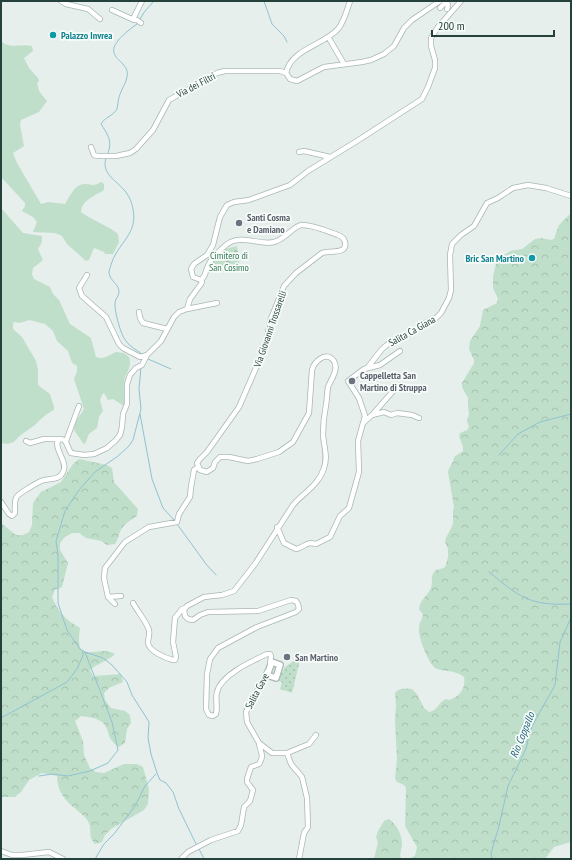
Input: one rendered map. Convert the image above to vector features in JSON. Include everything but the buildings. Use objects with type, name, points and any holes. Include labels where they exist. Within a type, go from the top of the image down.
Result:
[{"type":"street","points":[[61,1],[66,4],[88,9],[100,19]]},
{"type":"street","points":[[112,10],[137,21],[142,1]]},
{"type":"street","points":[[350,1],[337,30],[297,56],[289,65],[286,73],[290,79],[297,80],[324,67],[371,60],[390,51],[404,28],[412,20],[440,1]]},
{"type":"street","points":[[440,8],[447,1]]},
{"type":"street","points":[[447,1],[447,9]]},
{"type":"street","points":[[187,309],[191,298],[202,282],[201,280],[193,277],[191,269],[194,264],[206,255],[213,245],[220,217],[227,205],[234,202],[249,200],[284,188],[422,98],[435,68],[431,38],[438,26],[461,1]]},
{"type":"street","points":[[330,40],[344,64]]},
{"type":"street","name":"Via dei Filtri","points":[[90,147],[94,155],[97,156],[126,155],[136,149],[153,130],[169,100],[217,74],[225,72],[280,71],[286,73]]},
{"type":"street","points":[[299,152],[304,151],[330,157]]},
{"type":"street","name":"Salita Ca Giana","points":[[368,368],[382,349],[388,344],[417,330],[423,324],[436,318],[441,313],[449,298],[451,290],[450,262],[452,244],[461,235],[474,226],[487,203],[513,188],[525,186],[546,188],[571,196]]},
{"type":"street","name":"Via Giovanni Trossarelli","points":[[198,467],[199,460],[207,452],[239,408],[266,344],[270,321],[284,286],[296,273],[322,253],[327,251],[341,251],[345,246],[345,242],[342,237],[338,235],[310,226],[301,225],[275,242],[269,243],[247,240],[232,242],[226,245],[209,264],[204,277],[201,280]]},
{"type":"street","points":[[87,275],[79,288],[82,296],[106,317],[119,344],[123,348],[140,357],[147,355]]},
{"type":"street","points":[[79,406],[66,441],[71,453],[84,455],[94,454],[115,441],[120,435],[123,414],[127,404],[127,384],[130,375],[136,368],[142,365],[147,355],[160,341],[176,314],[187,309],[217,303]]},
{"type":"street","points":[[139,312],[143,323],[167,329]]},
{"type":"street","name":"Salita Ca Giana","points":[[363,424],[365,416],[361,403],[354,389],[348,382],[352,377],[368,368],[380,365],[400,351]]},
{"type":"street","points":[[115,604],[108,597],[104,570],[125,542],[147,528],[177,522],[179,514],[190,497],[192,476],[195,469],[198,467],[201,471],[207,472],[213,468],[216,460],[220,457],[227,456],[243,460],[252,460],[279,452],[290,445],[310,413],[313,366],[317,360],[324,357],[332,359],[336,366],[328,389],[325,411],[323,436],[326,453],[325,468],[315,485],[300,496],[277,528],[255,564],[234,591],[222,595],[204,597],[182,609],[175,618],[173,642],[175,659],[173,660],[170,660],[154,651],[150,647],[148,641],[149,632],[134,603]]},
{"type":"street","points":[[277,528],[284,542],[295,549],[298,549],[308,543],[316,544],[330,538],[340,516],[349,508],[359,472],[358,445],[363,424],[372,416],[394,390]]},
{"type":"street","points":[[372,416],[384,412],[391,415],[399,413],[416,416],[419,418]]},
{"type":"street","points":[[26,441],[30,443],[44,439],[63,439],[66,441]]},
{"type":"street","points":[[1,502],[12,516],[15,513],[15,500],[18,494],[42,481],[54,479],[60,476],[64,471],[64,467],[57,444],[59,439]]},
{"type":"street","points":[[108,597],[121,596]]},
{"type":"street","name":"Salita Gave","points":[[185,608],[184,615],[186,618],[193,620],[204,613],[212,611],[258,611],[291,600],[296,601],[299,605],[299,609],[296,612],[257,627],[218,648],[210,659],[207,674],[206,709],[209,715],[213,716],[216,714],[216,693],[219,686],[225,679],[241,668],[267,654],[271,659],[266,676],[246,712],[247,722],[259,743],[272,753],[287,753]]},
{"type":"street","points":[[299,859],[304,833],[308,827],[307,798],[302,777],[291,764],[287,753],[309,744],[316,735]]},
{"type":"street","points":[[181,859],[188,852],[211,840],[238,831],[241,825],[244,807],[250,801],[253,790],[247,782],[248,776],[251,767],[259,764],[262,756],[259,743]]},
{"type":"street","points":[[1,851],[12,855],[49,852],[63,859]]},
{"type":"green space","points":[[1,41],[4,44],[12,46],[32,46],[33,51],[24,58],[29,68],[38,78],[39,81],[37,83],[39,91],[47,101],[39,112],[21,120],[20,125],[24,146],[13,153],[17,163],[41,204],[48,202],[65,204],[73,191],[82,184],[95,185],[101,182],[104,184],[104,190],[86,201],[81,212],[118,234],[119,242],[113,254],[105,254],[104,252],[94,248],[89,260],[86,261],[67,244],[62,236],[55,233],[33,232],[37,222],[33,217],[22,211],[25,203],[1,177]]},
{"type":"green space","points":[[1,208],[23,233],[42,236],[42,242],[38,249],[43,260],[33,268],[32,274],[34,279],[50,287],[53,294],[59,300],[70,324],[91,338],[96,357],[104,358],[116,352],[124,353],[129,357],[130,365],[124,380],[124,406],[113,399],[108,400],[104,393],[100,400],[103,411],[99,417],[97,428],[89,434],[85,444],[74,430],[75,423],[84,409],[74,379],[77,366],[72,363],[68,351],[57,341],[53,331],[45,324],[29,320],[20,323],[14,322],[13,329],[22,337],[36,361],[38,370],[38,384],[50,394],[54,410],[44,416],[14,442],[8,444],[1,443]]},
{"type":"green space","points":[[571,213],[571,842],[554,847],[545,859],[410,859],[415,856],[417,847],[405,826],[406,788],[395,779],[397,759],[395,693],[398,690],[407,688],[412,689],[417,694],[424,708],[429,712],[434,710],[443,700],[449,700],[456,697],[461,692],[464,685],[464,677],[454,672],[437,669],[427,657],[419,631],[419,625],[423,615],[419,609],[422,601],[431,588],[433,573],[444,568],[448,557],[448,549],[445,542],[453,524],[454,507],[448,472],[454,457],[463,451],[459,436],[460,433],[467,430],[469,427],[467,421],[469,414],[468,398],[462,387],[462,383],[474,363],[469,349],[470,341],[480,326],[483,310],[497,303],[498,299],[493,288],[493,276],[497,260],[510,251],[522,249],[535,239],[554,239],[559,225]]},
{"type":"green space","name":"Cimitero di San Cosimo","points":[[237,246],[240,268],[230,271],[209,272],[210,266],[225,249]]},
{"type":"green space","points":[[79,459],[107,465],[112,468],[114,482],[138,509],[137,516],[127,522],[123,527],[115,544],[107,545],[101,541],[86,538],[79,533],[72,533],[65,537],[60,543],[60,550],[68,563],[62,587],[55,590],[52,597],[63,615],[80,628],[80,648],[88,652],[108,651],[115,654],[90,670],[93,676],[121,674],[123,682],[109,688],[104,693],[105,700],[111,708],[125,711],[130,715],[131,723],[127,729],[125,743],[119,747],[115,744],[110,738],[103,723],[98,720],[81,716],[75,721],[83,741],[84,755],[90,768],[96,772],[104,773],[124,764],[137,764],[143,767],[149,789],[148,804],[144,810],[111,829],[105,835],[102,842],[95,844],[91,838],[88,821],[62,795],[58,786],[57,776],[42,773],[29,780],[21,792],[15,797],[1,797],[1,523],[16,535],[23,535],[29,532],[32,525],[33,503],[41,492],[61,482],[73,464]]},
{"type":"green space","points":[[301,656],[292,693],[280,689],[282,682],[278,681],[285,667]]},
{"type":"green space","points":[[389,819],[396,826],[401,836],[401,859],[374,859],[378,842],[376,837],[378,831],[384,821]]},
{"type":"waterway","points":[[140,19],[154,1]]},
{"type":"waterway","points":[[264,1],[272,24],[284,36],[287,42]]},
{"type":"waterway","points":[[108,153],[110,141],[101,124],[117,109],[119,97],[127,77],[127,70],[114,51],[115,44],[137,24]]},
{"type":"waterway","points":[[106,158],[105,164],[107,173],[126,192],[133,207],[134,218],[133,225],[115,255],[109,270],[111,278],[119,289],[115,306],[120,329],[124,338],[129,345],[142,354]]},
{"type":"waterway","points":[[148,359],[171,369]]},
{"type":"waterway","points":[[141,367],[139,389],[141,409],[133,440],[118,456],[95,472],[79,490],[65,511],[56,541],[58,555],[58,603],[67,630],[80,649],[103,658],[112,665],[127,682],[132,695],[149,722],[148,738],[157,773],[160,780],[166,783],[173,792],[179,809],[197,846]]},
{"type":"waterway","points":[[140,414],[152,479],[163,508],[175,521]]},
{"type":"waterway","points":[[499,455],[518,434],[540,422],[571,414]]},
{"type":"waterway","points":[[177,524],[206,564],[216,575]]},
{"type":"waterway","points":[[489,572],[517,594],[526,598],[545,603],[571,604]]},
{"type":"waterway","name":"Rio Coppallo","points":[[492,859],[491,853],[508,786],[526,749],[530,731],[555,685],[560,642],[571,618]]},
{"type":"waterway","points":[[39,776],[52,774],[68,776],[90,771],[108,763],[118,750],[112,722],[85,652]]},
{"type":"waterway","points":[[1,718],[67,682],[77,669],[84,653]]},
{"type":"waterway","points":[[95,859],[104,844],[114,834],[135,806],[145,786],[156,774]]},
{"type":"waterway","points":[[199,849],[204,859]]},
{"type":"place","name":"Palazzo Invrea","points":[[53,35]]},
{"type":"place","name":"Santi Cosma e Damiano","points":[[239,223]]},
{"type":"place","name":"Bric San Martino","points":[[532,258]]},
{"type":"place","name":"Cappelletta San Martino di Struppa","points":[[352,381]]},
{"type":"place","name":"San Martino","points":[[287,657]]}]
